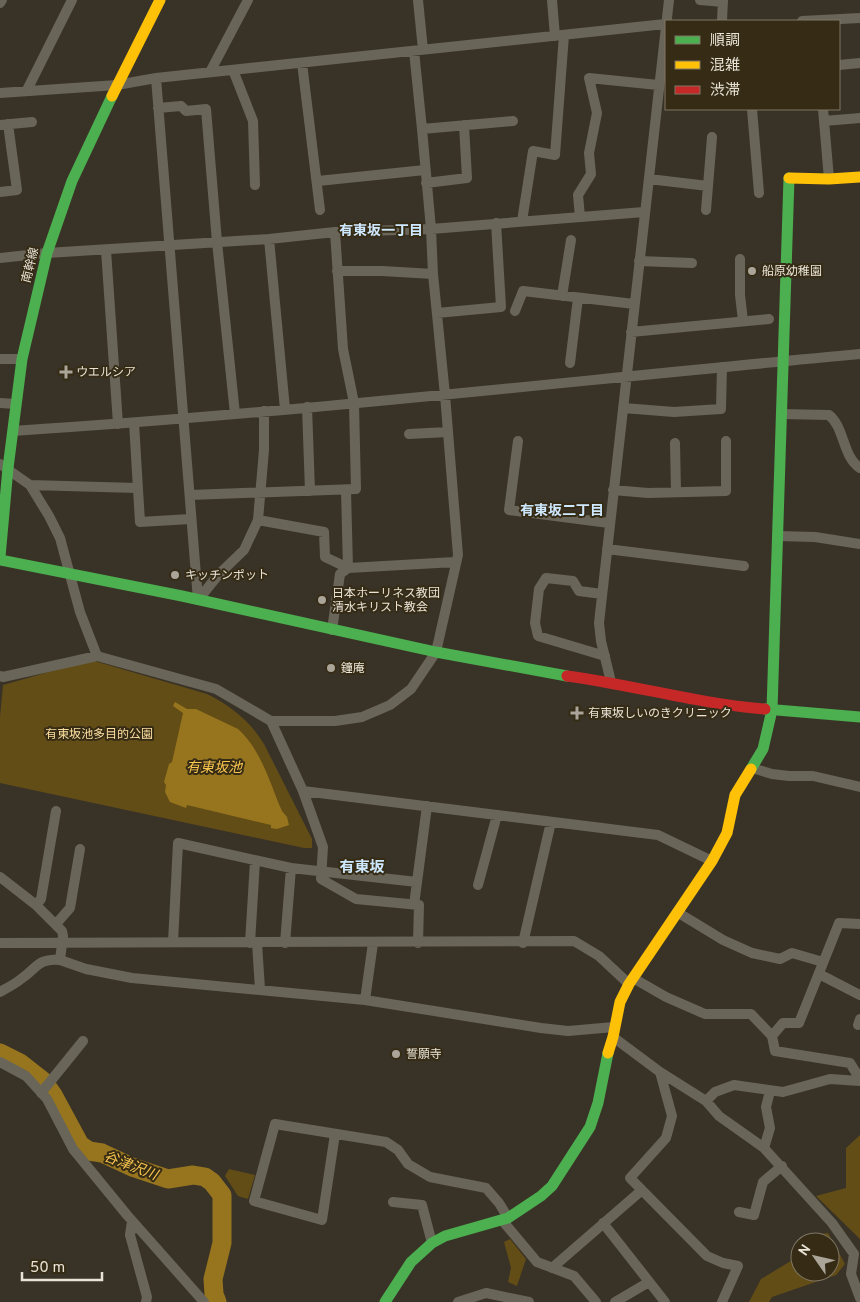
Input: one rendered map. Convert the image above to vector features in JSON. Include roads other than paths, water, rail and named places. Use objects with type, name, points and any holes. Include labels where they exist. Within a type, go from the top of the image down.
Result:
[{"type":"street","points":[[27,90],[72,0]]},
{"type":"street","name":"南幹線","points":[[0,558],[4,466],[13,431],[22,359],[47,253],[72,182],[117,85],[160,0]]},
{"type":"street","points":[[210,72],[248,0]]},
{"type":"street","points":[[0,676],[3,677],[97,656],[216,689],[271,721],[335,721],[362,717],[390,706],[411,689],[436,652],[458,555],[422,129],[418,0]]},
{"type":"street","points":[[522,221],[533,151],[555,155],[560,36],[552,0]]},
{"type":"street","points":[[666,20],[669,0]]},
{"type":"street","points":[[700,0],[723,1],[722,20]]},
{"type":"street","points":[[821,20],[860,18]]},
{"type":"street","points":[[0,93],[117,85],[156,78],[665,24],[661,88],[644,212],[599,623],[612,682]]},
{"type":"street","points":[[302,63],[318,181],[320,210]]},
{"type":"street","points":[[840,65],[860,63]]},
{"type":"street","points":[[233,70],[253,121],[255,185]]},
{"type":"street","points":[[156,78],[198,600]]},
{"type":"street","points":[[580,217],[578,195],[591,174],[589,153],[597,113],[589,78],[661,88]]},
{"type":"street","points":[[158,108],[181,106],[186,111],[206,109],[217,242],[235,414]]},
{"type":"street","points":[[752,110],[759,193]]},
{"type":"street","points":[[823,110],[829,179]]},
{"type":"street","points":[[824,121],[860,118]]},
{"type":"street","points":[[422,129],[513,121]]},
{"type":"street","points":[[0,192],[17,190],[4,124],[32,122]]},
{"type":"street","points":[[426,182],[467,178],[464,125]]},
{"type":"street","points":[[706,210],[712,136]]},
{"type":"street","points":[[318,181],[425,170]]},
{"type":"street","points":[[385,1302],[411,1262],[432,1243],[445,1236],[505,1219],[541,1196],[552,1186],[590,1127],[598,1103],[606,1058],[620,1002],[631,981],[712,861],[727,833],[736,795],[764,749],[772,710],[789,178],[829,179],[860,177]]},
{"type":"street","points":[[648,179],[708,186]]},
{"type":"street","points":[[0,258],[47,253],[269,239],[334,232],[431,229],[644,212]]},
{"type":"street","points":[[437,312],[501,308],[496,223]]},
{"type":"street","points":[[190,496],[356,490],[354,404],[342,349],[334,232]]},
{"type":"street","points":[[269,239],[285,409]]},
{"type":"street","points":[[562,296],[571,240]]},
{"type":"street","points":[[106,250],[118,424]]},
{"type":"street","points":[[740,259],[740,295],[743,321]]},
{"type":"street","points":[[639,261],[692,263]]},
{"type":"street","points":[[337,271],[433,274]]},
{"type":"street","points":[[516,311],[523,291],[634,304]]},
{"type":"street","points":[[570,363],[578,298]]},
{"type":"street","points":[[631,332],[769,318]]},
{"type":"street","points":[[13,431],[134,423],[354,404],[626,375],[860,354]]},
{"type":"street","points":[[0,359],[22,359]]},
{"type":"street","points":[[623,408],[674,412],[721,409],[722,367]]},
{"type":"street","points":[[0,403],[16,404]]},
{"type":"street","points":[[307,407],[310,491]]},
{"type":"street","points":[[198,600],[218,574],[244,550],[258,520],[264,450],[264,411]]},
{"type":"street","points":[[781,414],[829,415],[835,420],[852,462],[860,468]]},
{"type":"street","points":[[134,423],[140,522],[190,519]]},
{"type":"street","points":[[409,434],[448,432]]},
{"type":"street","points":[[613,490],[648,493],[726,491],[726,441]]},
{"type":"street","points":[[518,442],[509,510],[609,523]]},
{"type":"street","points":[[675,443],[676,492]]},
{"type":"street","points":[[4,466],[30,485],[60,538],[80,612],[97,656]]},
{"type":"street","points":[[30,485],[138,488]]},
{"type":"street","points":[[346,490],[348,568]]},
{"type":"street","points":[[258,520],[324,532],[325,557],[348,568],[455,562]]},
{"type":"street","points":[[777,536],[815,537],[860,544]]},
{"type":"street","points":[[606,549],[744,566]]},
{"type":"street","points":[[0,558],[18,565],[69,573],[436,652],[543,672],[612,682],[736,707],[860,717]]},
{"type":"street","points":[[332,630],[340,574],[348,568]]},
{"type":"street","points":[[602,594],[579,591],[573,581],[546,578],[539,589],[535,623],[538,636],[605,656]]},
{"type":"street","points":[[271,721],[302,790],[323,847],[321,879],[356,899],[419,905],[418,943]]},
{"type":"street","points":[[752,768],[780,775],[813,776],[860,787]]},
{"type":"street","points":[[302,790],[658,835],[712,861]]},
{"type":"street","points":[[414,905],[427,806]]},
{"type":"street","points":[[36,905],[42,898],[56,811]]},
{"type":"street","points":[[478,886],[497,815]]},
{"type":"street","points":[[523,942],[551,822]]},
{"type":"street","points":[[173,942],[178,843],[292,868],[417,882]]},
{"type":"street","points":[[56,924],[70,908],[80,849]]},
{"type":"street","points":[[255,861],[254,943],[260,989]]},
{"type":"street","points":[[285,943],[292,868]]},
{"type":"street","points":[[0,877],[36,905],[62,930],[60,960]]},
{"type":"street","points":[[677,912],[723,940],[752,953],[780,959],[792,953],[824,962]]},
{"type":"street","points":[[772,1036],[783,1023],[799,1023],[839,923],[860,924]]},
{"type":"street","points":[[0,943],[574,941],[599,956],[631,981],[705,1014],[751,1014],[772,1036],[775,1051],[850,1063],[860,1080]]},
{"type":"street","points":[[365,1000],[373,943]]},
{"type":"street","points":[[0,992],[23,978],[38,964],[46,960],[60,960],[86,969],[132,978],[365,1000],[541,1028],[614,1032],[660,1072],[706,1101],[719,1116],[764,1148],[782,1166],[832,1223],[854,1254],[851,1274],[860,1298]]},
{"type":"street","points":[[819,974],[860,995]]},
{"type":"street","points":[[42,1093],[83,1041]]},
{"type":"street","points":[[0,1062],[26,1076],[42,1093],[73,1149],[132,1221],[204,1302]]},
{"type":"street","points":[[660,1072],[672,1116],[666,1138],[630,1178],[707,1256],[723,1263],[738,1266],[722,1302]]},
{"type":"street","points":[[706,1101],[715,1092],[734,1085],[783,1092],[830,1079],[860,1080]]},
{"type":"street","points":[[764,1148],[770,1128],[766,1106],[770,1091]]},
{"type":"street","points":[[335,1134],[322,1220],[254,1201],[276,1124],[386,1142],[398,1150],[408,1164],[430,1176],[486,1188],[499,1203],[505,1219],[536,1262],[574,1276],[596,1302]]},
{"type":"street","points":[[739,1212],[754,1215],[763,1182],[782,1166]]},
{"type":"street","points":[[552,1268],[642,1190]]},
{"type":"street","points":[[393,1202],[422,1206],[432,1243]]},
{"type":"street","points":[[132,1221],[130,1235],[148,1297],[146,1302]]},
{"type":"street","points":[[603,1224],[665,1302]]},
{"type":"street","points":[[615,1302],[649,1282]]},
{"type":"street","points":[[458,1302],[486,1293],[529,1302]]},
{"type":"water","name":"有東坂池","points":[[175,702],[187,709],[196,709],[238,729],[246,737],[259,757],[289,825],[277,829],[271,828],[271,825],[187,805],[186,808],[170,802],[165,792],[166,785],[164,782],[169,764],[172,762],[183,713],[173,706]]},
{"type":"waterway","name":"谷津沢川","points":[[0,1053],[20,1063],[43,1081],[53,1095],[80,1145],[89,1151],[102,1153],[132,1167],[168,1179],[193,1175],[205,1177],[212,1182],[222,1195],[222,1243],[213,1279],[214,1294],[217,1302]]},
{"type":"place","name":"船原幼稚園","points":[[752,271]]},
{"type":"place","name":"ウエルシア","points":[[66,372]]},
{"type":"place","name":"キッチンポット","points":[[175,575]]},
{"type":"place","name":"日本ホーリネス教団 清水キリスト教会","points":[[322,600]]},
{"type":"place","name":"鐘庵","points":[[331,668]]},
{"type":"place","name":"有東坂しいのきクリニック","points":[[577,713]]},
{"type":"place","name":"誓願寺","points":[[396,1054]]},
{"type":"district","name":"有東坂一丁目","points":[[381,230]]},
{"type":"district","name":"有東坂二丁目","points":[[562,510]]},
{"type":"district","name":"有東坂","points":[[362,867]]},
{"type":"park label","name":"有東坂池多目的公園","points":[[99,734]]}]
